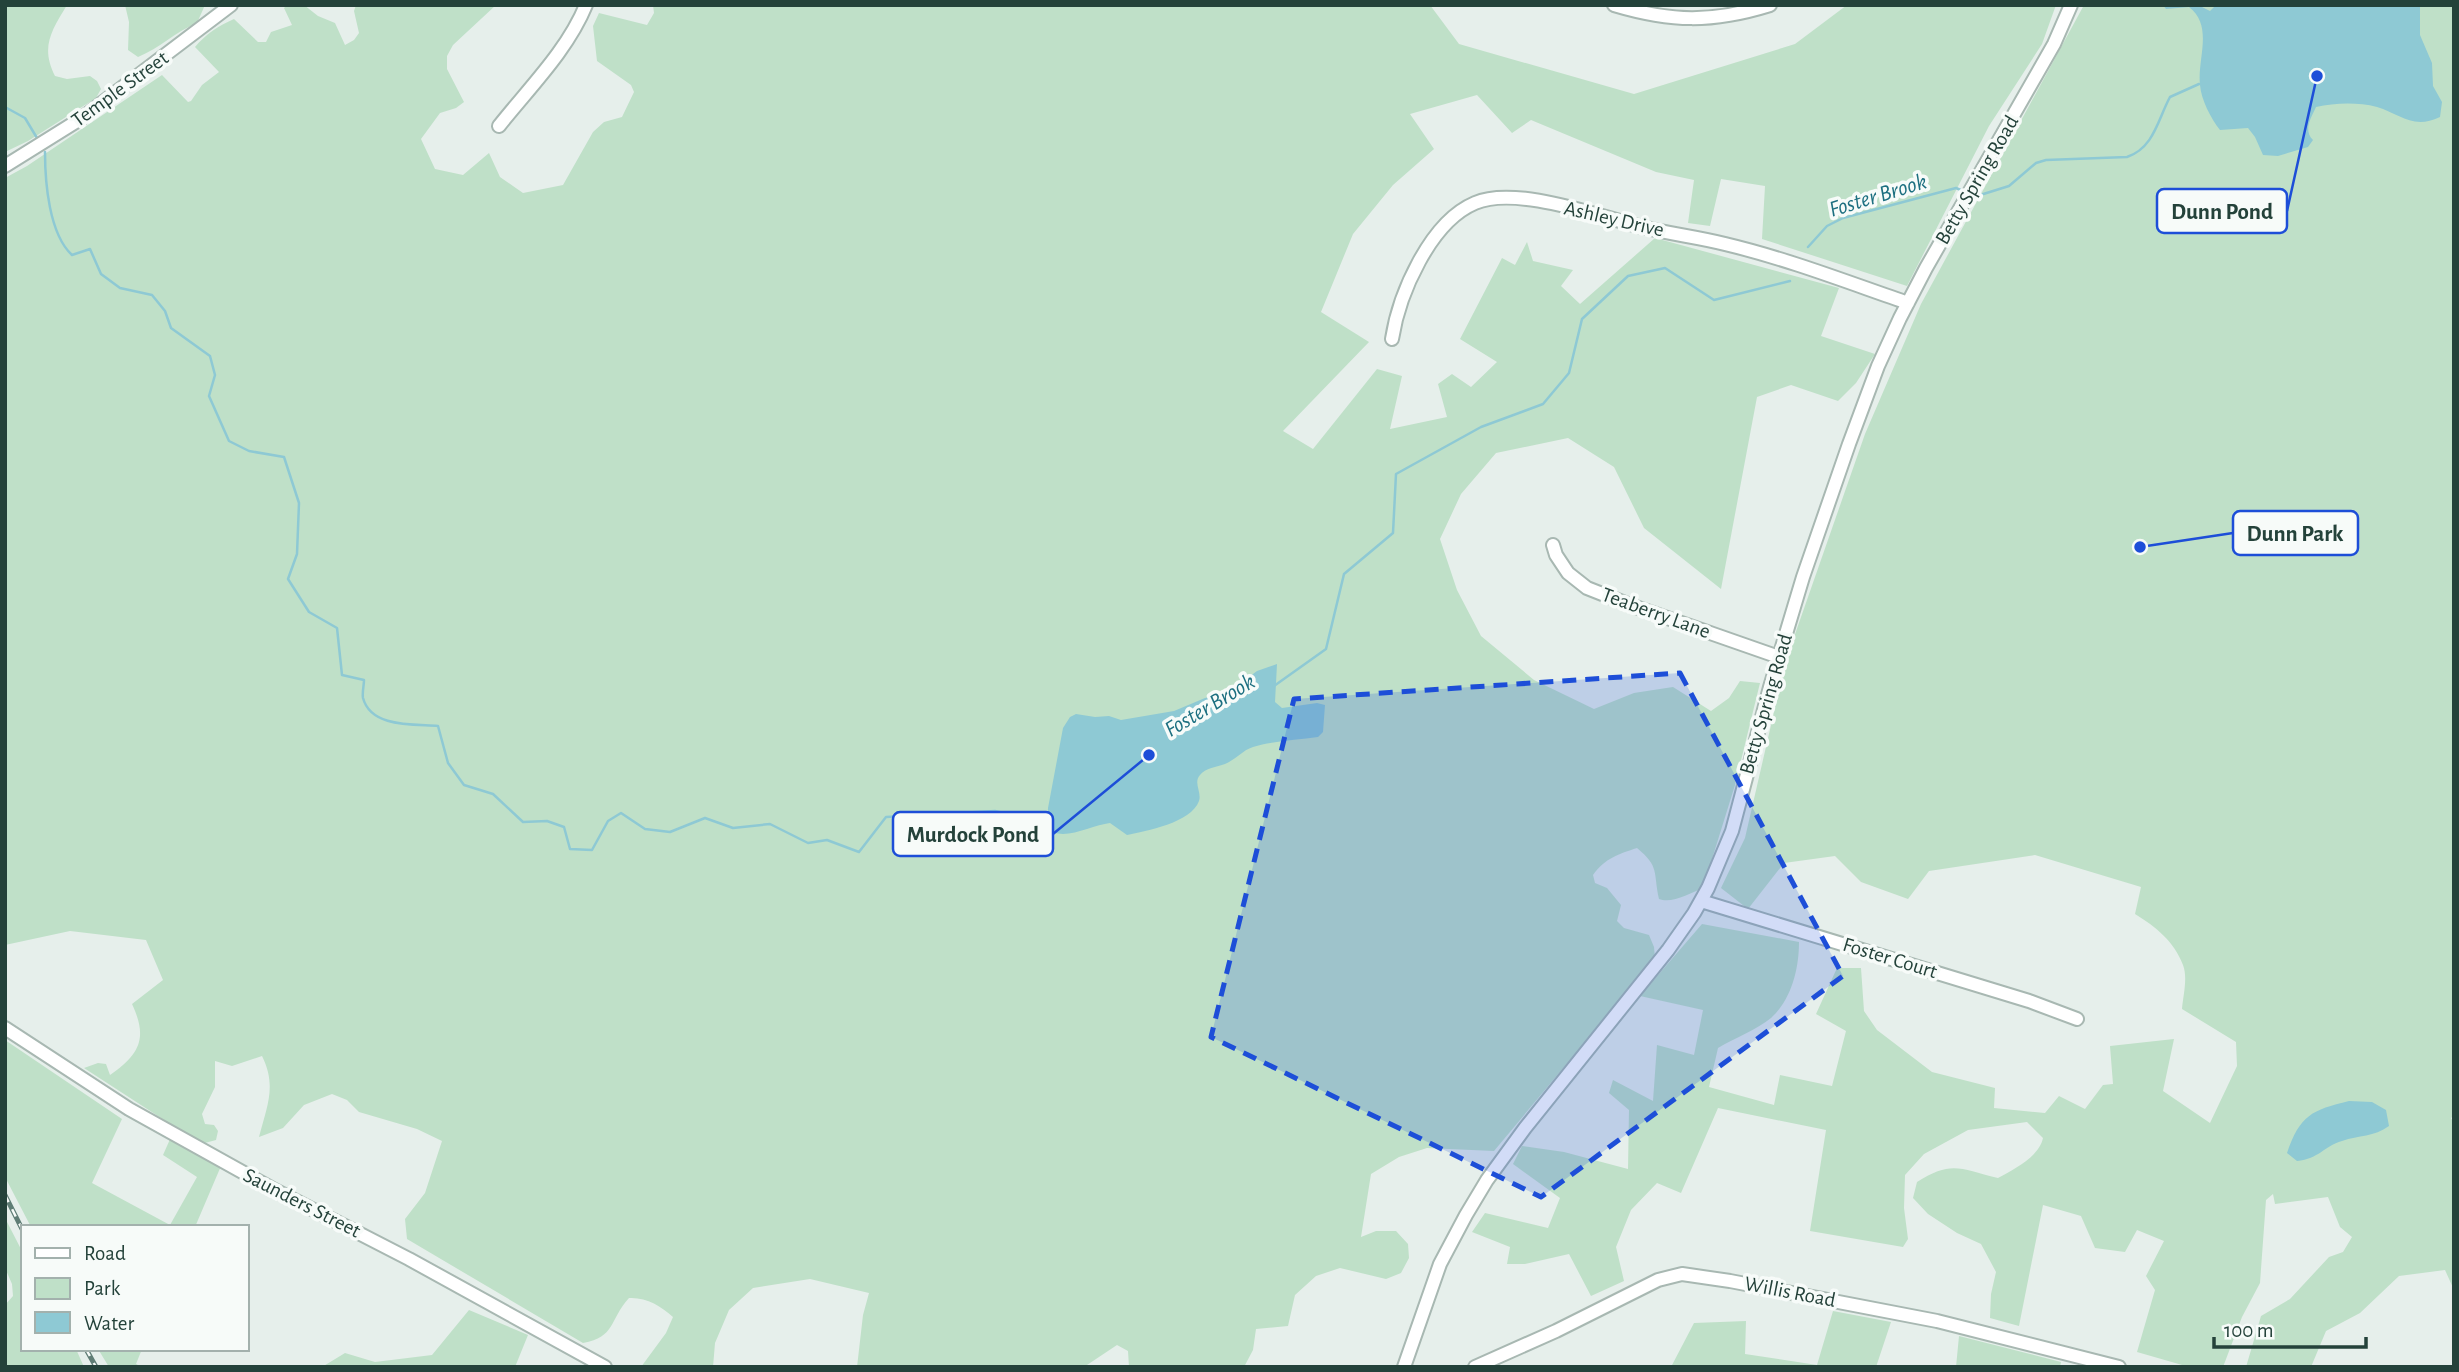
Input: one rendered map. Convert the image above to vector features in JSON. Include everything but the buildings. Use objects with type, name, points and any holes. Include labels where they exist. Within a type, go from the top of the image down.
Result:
[{"type":"street","name":"Temple Street","points":[[5,166],[82,118],[231,5]]},
{"type":"street","points":[[499,127],[565,44],[586,5]]},
{"type":"street","points":[[1614,5],[1646,15],[1687,19],[1728,16],[1770,5]]},
{"type":"street","name":"Betty Spring Road","points":[[1404,1367],[1440,1264],[1476,1197],[1517,1138],[1668,950],[1701,901],[1732,831],[1779,657],[1849,444],[1885,350],[1908,303],[2054,44],[2071,5]]},
{"type":"street","name":"Ashley Drive","points":[[1392,339],[1396,315],[1407,287],[1433,241],[1466,208],[1489,199],[1533,200],[1643,228],[1723,243],[1785,260],[1908,303]]},
{"type":"street","name":"Teaberry Lane","points":[[1553,545],[1568,573],[1587,588],[1779,657]]},
{"type":"street","name":"Foster Court","points":[[1701,901],[2029,1001],[2077,1019]]},
{"type":"street","name":"Saunders Street","points":[[5,1028],[137,1114],[605,1367]]},
{"type":"street","name":"Willis Road","points":[[1475,1367],[1556,1331],[1647,1284],[1682,1274],[1937,1321],[2119,1367]]},
{"type":"highlighted area","points":[[1680,673],[1843,976],[1541,1197],[1211,1037],[1294,699]]},
{"type":"green space","points":[[5,5],[67,5],[48,47],[48,56],[55,76],[67,79],[90,76],[97,81],[101,89],[96,98],[28,141],[5,152]]},
{"type":"green space","points":[[125,5],[205,5],[197,23],[138,57],[128,50],[129,22]]},
{"type":"green space","points":[[287,5],[304,5],[318,16],[335,23],[345,45],[359,33],[354,11],[356,5],[496,5],[453,45],[447,56],[447,69],[464,102],[456,108],[440,113],[421,139],[435,169],[463,175],[489,153],[500,177],[523,193],[563,185],[593,132],[604,122],[622,117],[634,92],[631,85],[597,61],[593,26],[599,13],[647,25],[654,13],[653,5],[1430,5],[1459,44],[1634,94],[1795,44],[1847,5],[2056,5],[2042,44],[1989,126],[1907,286],[1762,239],[1765,186],[1721,179],[1710,226],[1688,223],[1694,180],[1656,172],[1531,120],[1512,133],[1477,95],[1410,114],[1434,149],[1393,185],[1353,234],[1321,312],[1369,342],[1283,431],[1313,449],[1377,369],[1402,376],[1390,429],[1447,417],[1438,384],[1452,374],[1471,387],[1497,362],[1460,339],[1502,258],[1515,265],[1527,242],[1533,261],[1573,270],[1561,286],[1580,304],[1655,238],[1839,288],[1821,336],[1875,354],[1856,383],[1838,401],[1791,385],[1757,397],[1721,589],[1644,528],[1614,467],[1568,438],[1496,453],[1461,494],[1440,539],[1457,590],[1481,636],[1534,680],[1594,709],[1634,693],[1673,687],[1711,711],[1729,698],[1740,681],[1760,683],[1735,785],[1703,888],[1675,899],[1659,899],[1652,865],[1637,848],[1607,861],[1593,875],[1595,883],[1607,888],[1621,905],[1617,921],[1624,928],[1649,935],[1655,958],[1494,1151],[1427,1148],[1399,1157],[1371,1174],[1361,1237],[1376,1231],[1396,1231],[1408,1244],[1409,1258],[1401,1273],[1386,1279],[1340,1268],[1316,1276],[1295,1295],[1288,1326],[1256,1329],[1253,1350],[1244,1367],[1129,1367],[1128,1351],[1117,1345],[1084,1367],[857,1367],[863,1315],[869,1293],[810,1279],[753,1288],[729,1310],[715,1343],[713,1367],[641,1367],[666,1333],[673,1317],[658,1306],[641,1299],[629,1298],[607,1332],[583,1343],[407,1239],[405,1219],[425,1193],[442,1141],[417,1129],[359,1112],[347,1100],[332,1094],[304,1105],[283,1128],[259,1137],[270,1087],[262,1056],[232,1066],[215,1061],[215,1087],[202,1114],[205,1124],[214,1125],[218,1131],[216,1140],[201,1144],[84,1068],[98,1063],[106,1064],[110,1075],[128,1060],[138,1044],[140,1026],[132,1004],[163,980],[146,940],[70,931],[5,945],[5,178],[162,75],[188,102],[191,101],[202,85],[219,72],[195,47],[199,42],[234,19],[258,42],[266,42],[271,32],[292,25],[284,8]]},
{"type":"green space","points":[[2084,5],[2454,5],[2454,1116],[2451,1118],[2454,1123],[2454,1290],[2445,1270],[2399,1276],[2360,1313],[2326,1331],[2311,1367],[2246,1367],[2261,1316],[2290,1299],[2329,1257],[2343,1252],[2352,1237],[2340,1227],[2328,1197],[2275,1204],[2273,1194],[2266,1200],[2260,1283],[2242,1317],[2223,1367],[2189,1367],[2137,1352],[2155,1290],[2146,1276],[2164,1241],[2137,1230],[2125,1252],[2095,1248],[2081,1216],[2043,1205],[2019,1326],[1990,1318],[1991,1294],[1996,1272],[1981,1244],[1957,1233],[1928,1214],[1913,1198],[1917,1182],[1939,1171],[1956,1168],[1998,1178],[2018,1166],[2037,1151],[2043,1138],[2027,1122],[1968,1130],[1924,1154],[1905,1175],[1904,1208],[1908,1239],[1903,1247],[1810,1231],[1826,1130],[1718,1108],[1681,1193],[1657,1183],[1631,1210],[1616,1247],[1624,1281],[1591,1296],[1569,1254],[1525,1264],[1507,1264],[1510,1247],[1472,1232],[1485,1213],[1548,1228],[1560,1198],[1513,1164],[1522,1146],[1564,1152],[1628,1169],[1629,1110],[1609,1093],[1613,1080],[1653,1101],[1657,1045],[1694,1055],[1703,1010],[1640,996],[1702,924],[1799,942],[1796,972],[1784,1002],[1766,1022],[1718,1048],[1709,1087],[1774,1105],[1780,1075],[1832,1086],[1846,1031],[1816,1014],[1837,968],[1861,968],[1864,1011],[1877,1030],[1932,1072],[1995,1088],[1994,1108],[2045,1113],[2059,1096],[2085,1109],[2103,1085],[2113,1084],[2110,1046],[2174,1039],[2163,1091],[2210,1123],[2237,1066],[2236,1042],[2182,1009],[2185,981],[2183,965],[2164,935],[2135,914],[2141,887],[2035,855],[1929,871],[1908,899],[1861,882],[1835,856],[1784,863],[1748,909],[1721,888],[1745,838],[1786,660],[1865,434],[1921,304]]},
{"type":"green space","points":[[5,1040],[122,1119],[92,1183],[170,1225],[30,1225],[5,1177]]},
{"type":"green space","points":[[171,1137],[221,1166],[196,1225],[170,1225],[197,1177],[163,1155]]},
{"type":"green space","points":[[5,1218],[21,1249],[21,1351],[77,1351],[84,1367],[5,1367],[5,1305],[13,1296],[12,1284],[5,1268]]},
{"type":"green space","points":[[469,1310],[528,1335],[515,1367],[322,1367],[345,1353],[375,1362],[432,1355]]},
{"type":"green space","points":[[1833,1311],[1891,1322],[1876,1367],[1671,1367],[1694,1323],[1746,1321],[1745,1354],[1817,1365]]},
{"type":"green space","points":[[1959,1336],[2061,1362],[2060,1367],[1956,1367]]},
{"type":"green space","points":[[99,1351],[141,1351],[136,1364],[142,1367],[109,1367]]},
{"type":"water","points":[[2163,5],[2198,5],[2210,11],[2216,5],[2420,5],[2420,35],[2432,63],[2433,86],[2442,102],[2440,117],[2422,122],[2407,120],[2369,105],[2316,107],[2309,124],[2313,140],[2308,147],[2278,156],[2263,155],[2248,128],[2220,130],[2207,109],[2200,85],[2203,33],[2197,15],[2189,7],[2166,9]]},
{"type":"water","points":[[1277,664],[1275,702],[1282,708],[1317,703],[1325,705],[1323,732],[1318,737],[1253,747],[1229,762],[1205,771],[1198,778],[1200,798],[1194,809],[1167,825],[1127,835],[1110,823],[1069,834],[1060,834],[1047,828],[1048,808],[1063,728],[1070,717],[1076,714],[1109,716],[1121,720],[1174,711],[1205,698],[1225,695],[1257,671]]},
{"type":"water","points":[[2349,1101],[2372,1102],[2386,1110],[2389,1126],[2372,1134],[2336,1143],[2305,1160],[2297,1161],[2287,1153],[2297,1130],[2309,1116]]},
{"type":"waterway","name":"Foster Brook","points":[[1977,196],[2009,186],[2036,163],[2046,160],[2127,157],[2136,153],[2154,132],[2170,97],[2199,84]]},
{"type":"waterway","name":"Foster Brook","points":[[5,107],[25,118],[37,138]]},
{"type":"waterway","name":"Foster Brook","points":[[45,152],[50,207],[64,246],[72,255],[90,249],[101,274],[120,288],[152,295],[165,311],[171,328],[210,356],[215,375],[209,396],[229,441],[249,451],[284,457],[299,503],[297,554],[288,579],[309,612],[337,628],[342,675],[364,680],[363,698],[368,708],[384,720],[438,726],[448,763],[464,785],[493,794],[523,822],[547,821],[564,827],[570,849],[592,850],[608,821],[621,813],[645,829],[670,832],[705,818],[733,828],[770,824],[808,843],[827,840],[859,852],[886,817],[995,811],[1047,823],[1050,821]]},
{"type":"waterway","name":"Foster Brook","points":[[1808,247],[1827,226],[1843,218],[1956,188],[1963,191]]},
{"type":"waterway","name":"Foster Brook","points":[[1274,686],[1326,649],[1344,574],[1393,533],[1396,474],[1481,427],[1543,404],[1569,373],[1582,319],[1628,276],[1665,268],[1714,300],[1790,281]]},
{"type":"railway","points":[[5,1195],[21,1227]]},
{"type":"railway","points":[[87,1351],[96,1367]]},
{"type":"place","name":"Dunn Pond","points":[[2317,76]]},
{"type":"place","name":"Dunn Park","points":[[2140,547]]},
{"type":"place","name":"Murdock Pond","points":[[1149,755]]}]
